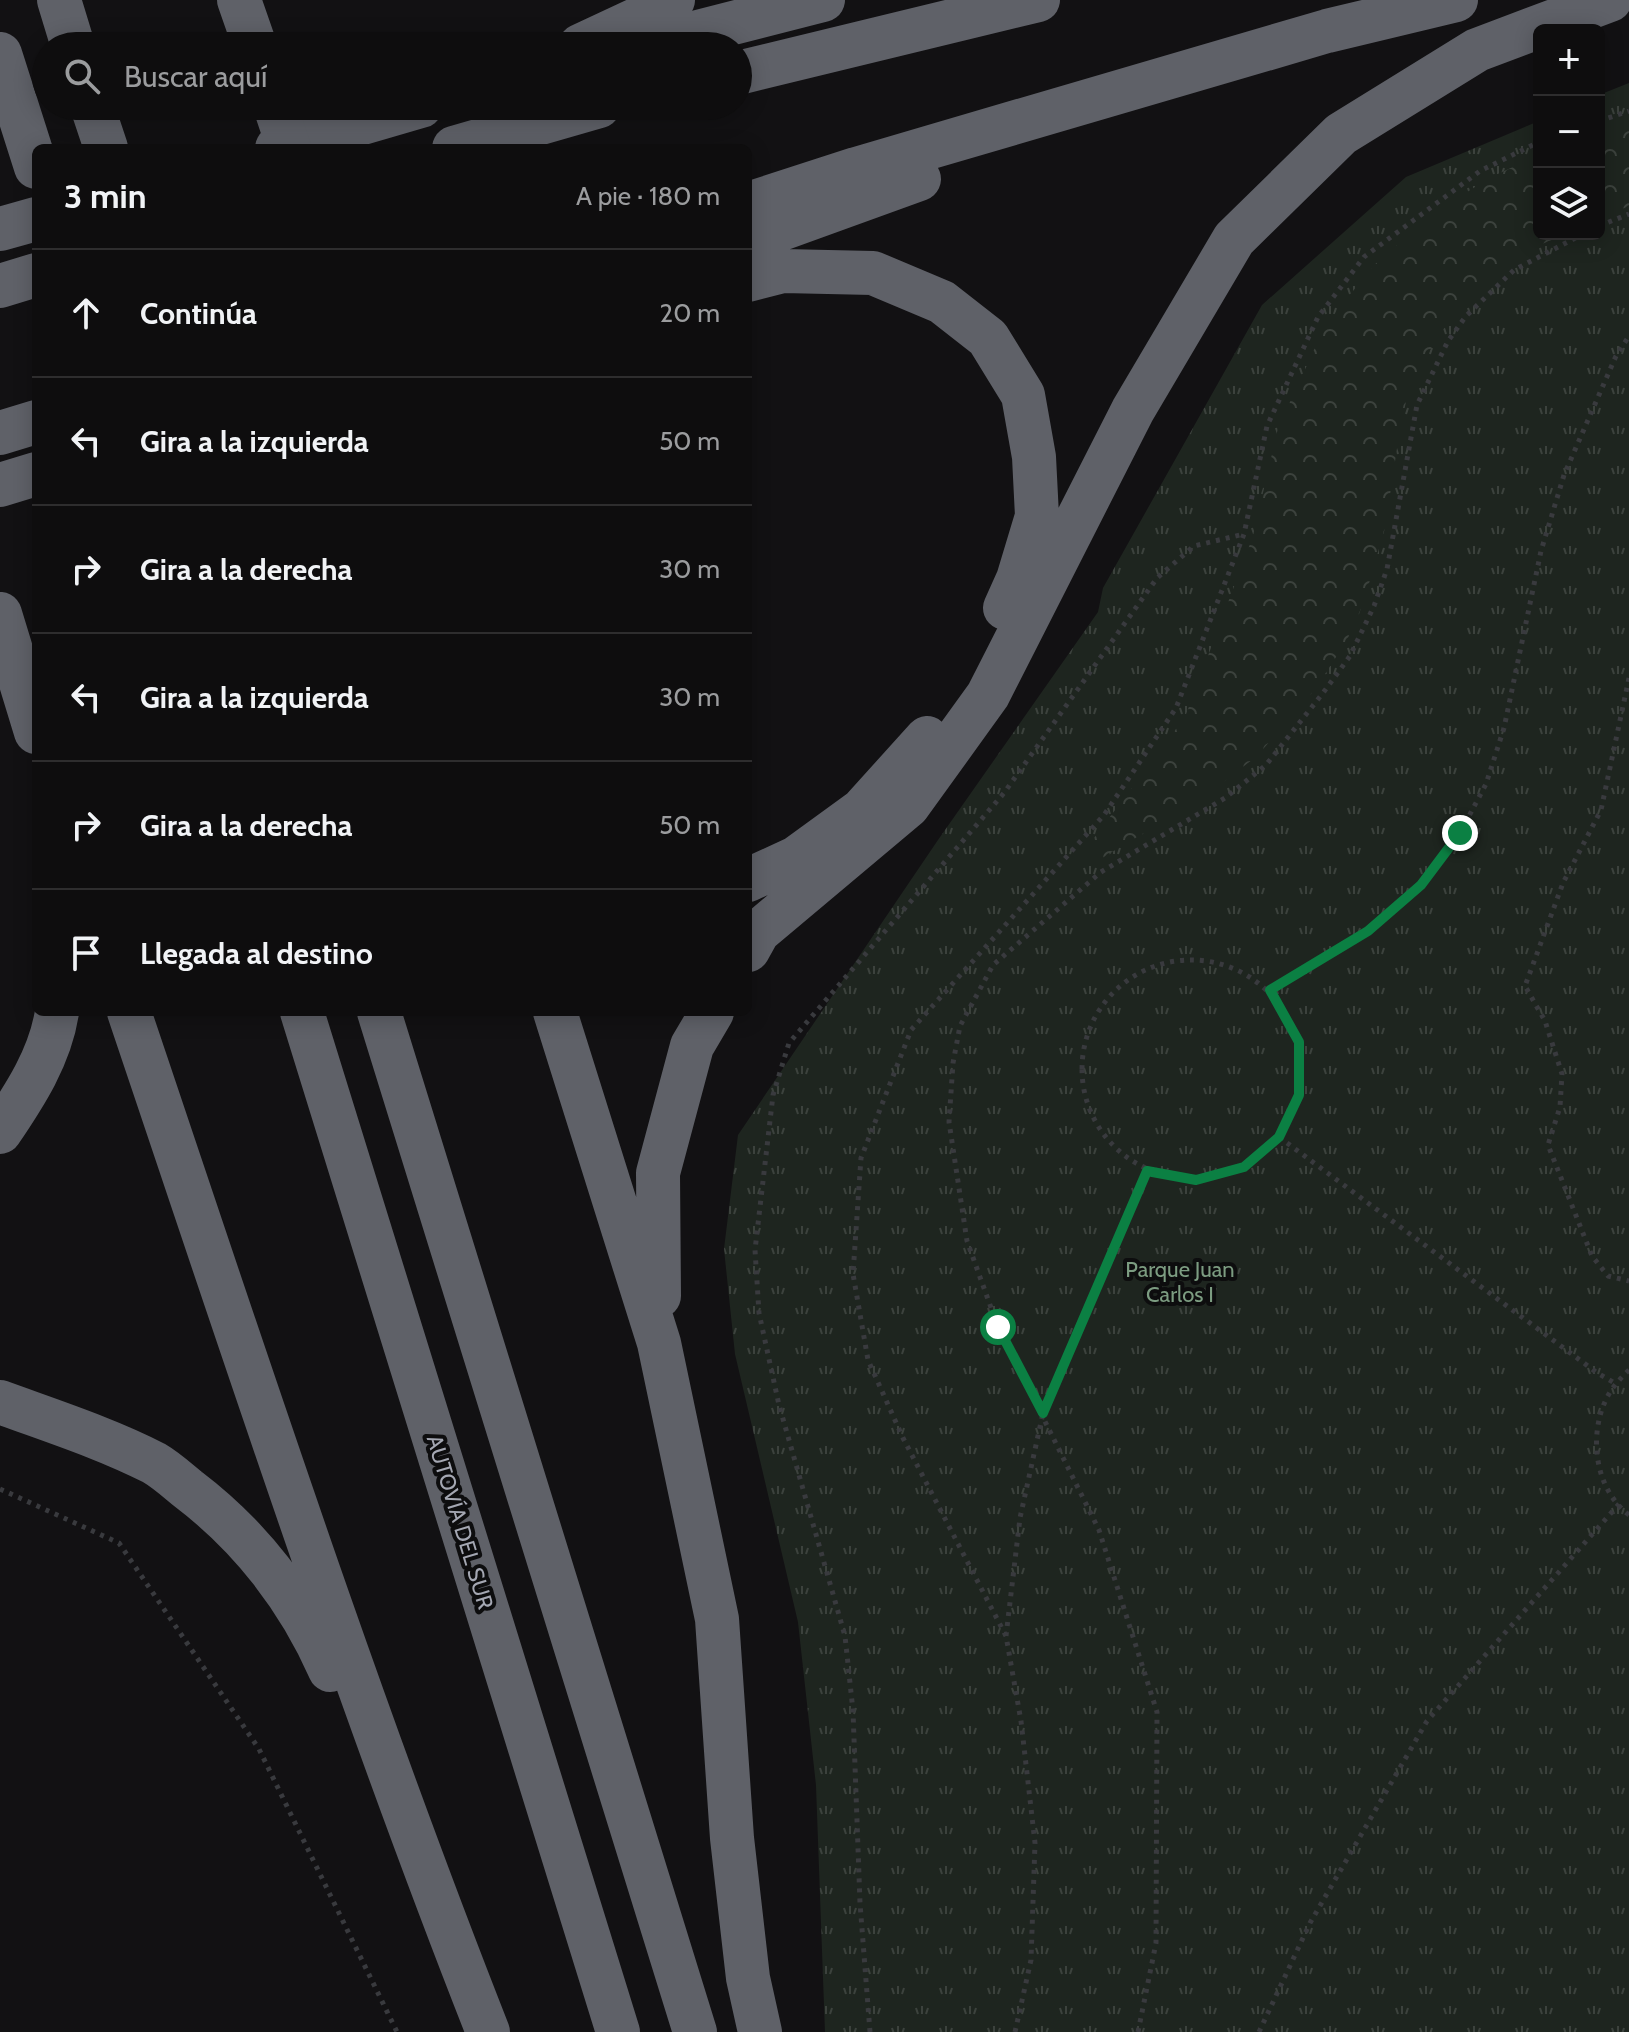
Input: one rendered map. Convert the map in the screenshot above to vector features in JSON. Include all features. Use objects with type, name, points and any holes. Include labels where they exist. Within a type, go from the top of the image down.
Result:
[{"type":"highway","points":[[59,0],[69,32]]},
{"type":"highway","points":[[239,0],[250,32]]},
{"type":"highway","points":[[610,32],[673,0]]},
{"type":"highway","points":[[698,32],[823,0]]},
{"type":"highway","points":[[752,70],[1038,0]]},
{"type":"highway","points":[[752,203],[856,169],[1327,31],[1456,0]]},
{"type":"highway","points":[[752,943],[758,932],[908,806],[988,695],[1133,410],[1234,239],[1341,134],[1477,50],[1610,0]]},
{"type":"highway","points":[[752,240],[1327,31]]},
{"type":"highway","points":[[0,54],[32,154]]},
{"type":"highway","points":[[97,120],[105,144]]},
{"type":"highway","points":[[280,120],[288,144]]},
{"type":"highway","points":[[291,144],[373,120]]},
{"type":"highway","points":[[468,144],[551,120]]},
{"type":"highway","points":[[0,229],[32,220]]},
{"type":"highway","points":[[752,279],[783,271],[873,273],[942,302],[988,338],[1023,395],[1034,457],[1037,516],[1018,579],[992,637],[931,735],[862,810],[796,858],[752,878]]},
{"type":"highway","points":[[0,286],[32,276]]},
{"type":"highway","points":[[0,433],[32,423]]},
{"type":"highway","points":[[0,485],[32,475]]},
{"type":"highway","points":[[0,614],[32,719]]},
{"type":"highway","points":[[0,1132],[30,1089],[54,1033],[56,1016]]},
{"type":"highway","points":[[130,1016],[317,1569],[419,1858],[488,2032]]},
{"type":"highway","name":"AUTOVÍA DEL SUR","points":[[303,1016],[618,2032]]},
{"type":"highway","points":[[380,1016],[695,2032]]},
{"type":"highway","points":[[556,1016],[659,1343],[717,1619],[732,1838],[748,1978],[760,2032]]},
{"type":"highway","points":[[659,1343],[658,1173],[692,1046],[710,1016]]},
{"type":"highway","points":[[0,1402],[95,1436],[157,1465],[215,1509],[273,1570],[321,1650],[390,1807],[419,1858]]},
{"type":"path","points":[[1605,119],[1629,111]]},
{"type":"path","points":[[1006,1636],[903,1438],[868,1360],[853,1274],[861,1158],[911,1030],[1104,815],[1176,708],[1244,534],[1267,426],[1318,317],[1364,257],[1480,171],[1533,145]]},
{"type":"path","points":[[1605,224],[1629,214]]},
{"type":"path","points":[[1138,2032],[1156,1943],[1157,1712],[1099,1530],[998,1327],[967,1241],[949,1122],[953,1063],[960,1026],[993,965],[1101,872],[1225,798],[1266,765],[1323,693],[1350,656],[1374,606],[1390,555],[1417,405],[1448,341],[1475,307],[1514,270],[1572,240]]},
{"type":"path","points":[[1270,990],[1368,931],[1421,885],[1460,833],[1486,784],[1504,728],[1541,551],[1564,475],[1616,356],[1629,336]]},
{"type":"path","points":[[870,2032],[860,1903],[853,1711],[845,1636],[779,1405],[759,1313],[755,1250],[773,1095],[789,1043],[1004,793],[1157,578],[1194,546],[1244,534]]},
{"type":"path","points":[[1629,678],[1601,810],[1563,883],[1525,986],[1545,1021],[1562,1074],[1560,1107],[1548,1145],[1592,1256],[1608,1276],[1629,1281]]},
{"type":"path","points":[[1196,958],[1238,969],[1270,990],[1299,1042],[1299,1095],[1279,1137],[1244,1167],[1196,1180],[1147,1171],[1110,1145],[1086,1105],[1083,1045],[1102,1003],[1147,968],[1196,958]]},
{"type":"path","points":[[1279,1137],[1616,1384]]},
{"type":"path","points":[[1015,2032],[1031,1960],[1035,1843],[1021,1721],[1006,1636],[1020,1518],[1043,1413],[1147,1171]]},
{"type":"path","points":[[1629,1370],[1616,1384],[1598,1420],[1596,1452],[1605,1484],[1629,1515]]},
{"type":"path","points":[[0,1489],[119,1543],[259,1749],[397,2032]]},
{"type":"path","points":[[1259,2032],[1310,1923],[1427,1721],[1619,1504]]},
{"type":"green space","name":"Parque Juan Carlos I","points":[[1629,83],[1629,2032],[825,2032],[816,1785],[798,1622],[735,1354],[724,1249],[738,1135],[938,840],[1098,612],[1103,588],[1262,305],[1406,177],[1533,124],[1533,240],[1605,240],[1605,93]]},
{"type":"green space","points":[[1629,119],[1629,206],[1605,216],[1605,168],[1605,127]]},
{"type":"green space","points":[[1533,158],[1533,240],[1551,240],[1508,259],[1438,335],[1408,392],[1385,528],[1363,604],[1347,640],[1316,688],[1257,756],[1204,797],[1092,864],[1073,866],[1185,717],[1253,536],[1278,428],[1325,326],[1373,266],[1436,212],[1489,178]]},
{"type":"route","points":[[998,1327],[1043,1413],[1147,1171],[1196,1180],[1244,1167],[1279,1137],[1299,1095],[1299,1042],[1270,990],[1368,931],[1421,885],[1460,833]]}]
